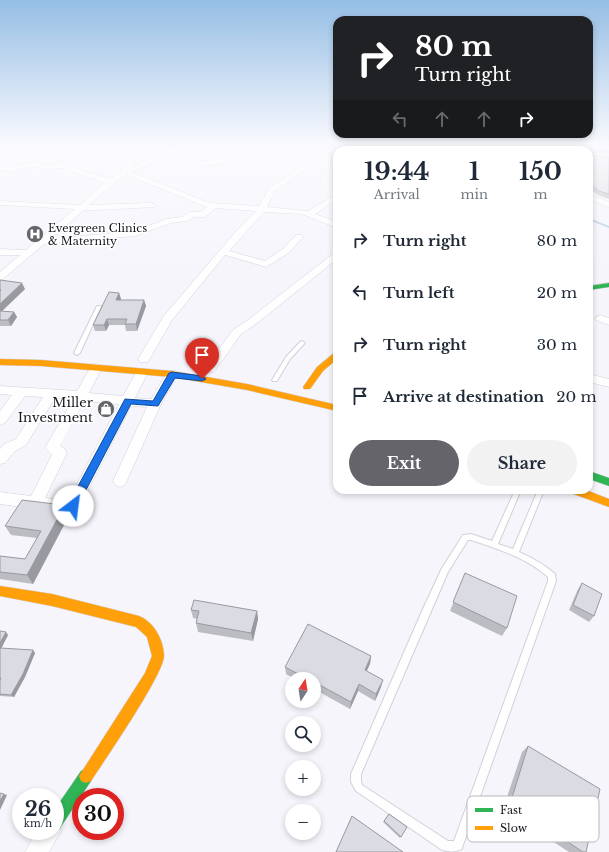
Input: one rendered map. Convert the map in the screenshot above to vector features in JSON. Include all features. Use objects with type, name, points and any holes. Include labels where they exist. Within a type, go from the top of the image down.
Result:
[{"type":"main road","points":[[593,288],[607,286]]},
{"type":"main road","points":[[73,353],[87,356],[78,366]]},
{"type":"main road","points":[[132,358],[143,366],[172,374],[239,385],[333,407]]},
{"type":"main road","points":[[319,389],[304,386],[320,369],[333,358]]},
{"type":"main road","points":[[117,370],[122,360]]},
{"type":"main road","points":[[0,362],[78,366],[117,370],[143,366],[156,361]]},
{"type":"main road","points":[[198,367],[214,370]]},
{"type":"main road","points":[[263,378],[288,383]]},
{"type":"main road","points":[[593,476],[609,482]]},
{"type":"main road","points":[[585,494],[609,503]]},
{"type":"main road","points":[[0,591],[52,600],[139,622],[152,634],[158,656],[150,678],[64,810]]},
{"type":"street","points":[[0,277],[4,269],[29,253],[104,187]]},
{"type":"street","points":[[165,187],[216,206],[309,214],[333,223]]},
{"type":"street","points":[[0,498],[69,507],[75,503],[128,401],[143,366],[167,319],[222,252],[262,209],[272,190],[277,187]]},
{"type":"street","points":[[593,198],[609,205]]},
{"type":"street","points":[[309,214],[333,199]]},
{"type":"street","points":[[0,203],[99,208],[151,205]]},
{"type":"street","points":[[42,242],[143,231],[170,221],[184,219],[192,214],[202,215],[216,206]]},
{"type":"street","points":[[222,252],[266,264],[287,250],[299,237]]},
{"type":"street","points":[[0,252],[29,253]]},
{"type":"street","points":[[214,370],[237,332],[258,318],[333,258]]},
{"type":"street","points":[[35,503],[60,454],[52,448],[96,368]]},
{"type":"street","points":[[120,481],[155,404],[172,374]]},
{"type":"street","points":[[593,376],[609,383]]},
{"type":"street","points":[[0,390],[52,393],[155,404]]},
{"type":"street","points":[[0,420],[21,392]]},
{"type":"street","points":[[0,459],[9,448],[21,442],[52,393]]},
{"type":"street","points":[[36,852],[44,840]]},
{"type":"lane","points":[[73,353],[99,307]]},
{"type":"lane","points":[[275,380],[288,358],[302,343]]},
{"type":"lane","points":[[494,545],[516,494]]},
{"type":"lane","points":[[515,554],[539,494]]},
{"type":"lane","points":[[467,820],[458,845],[452,847],[446,846],[359,788],[356,782],[356,774],[425,614],[445,570],[466,536],[494,545],[515,554],[547,571],[552,576],[552,581],[475,796]]},
{"type":"building","points":[[594,187],[609,187],[609,194],[599,191]]},
{"type":"building","points":[[0,280],[22,283],[0,304],[0,290]]},
{"type":"building","points":[[109,292],[119,293],[116,300],[144,300],[136,324],[125,324],[127,319],[107,319],[104,325],[93,325]]},
{"type":"building","points":[[0,311],[14,312],[8,320],[0,320]]},
{"type":"building","points":[[22,500],[63,505],[57,515],[59,516],[27,575],[0,572],[0,556],[25,559],[41,531],[5,526]]},
{"type":"building","points":[[465,573],[517,596],[507,628],[453,602]]},
{"type":"building","points":[[582,583],[602,594],[594,616],[573,605]]},
{"type":"building","points":[[194,600],[257,611],[251,633],[196,623],[199,611],[191,610]]},
{"type":"building","points":[[308,624],[371,656],[365,670],[383,680],[376,694],[359,684],[351,702],[321,686],[321,672],[295,672],[285,667]]},
{"type":"building","points":[[0,631],[6,632],[0,643]]},
{"type":"building","points":[[0,648],[33,650],[23,674],[11,695],[0,694]]},
{"type":"building","points":[[528,746],[600,789],[598,796],[512,796]]},
{"type":"building","points":[[0,793],[4,794],[0,801]]},
{"type":"building","points":[[389,814],[407,827],[401,837],[384,821]]},
{"type":"building","points":[[352,816],[403,852],[336,852]]},
{"type":"building","points":[[568,842],[588,842],[586,852],[583,852]]},
{"type":"waterway","points":[[593,221],[609,227]]},
{"type":"traffic: fast","points":[[593,287],[609,285]]},
{"type":"traffic: fast","points":[[593,476],[609,482]]},
{"type":"traffic: fast","points":[[64,809],[86,776]]},
{"type":"traffic: slow","points":[[307,387],[320,369],[333,358]]},
{"type":"traffic: slow","points":[[0,362],[41,363],[172,374],[247,387],[333,407]]},
{"type":"traffic: slow","points":[[585,494],[609,503]]},
{"type":"traffic: slow","points":[[0,591],[52,600],[139,622],[152,634],[158,656],[150,677],[86,776]]},
{"type":"place","name":"Evergreen Clinics & Maternity","points":[[35,234]]},
{"type":"place","name":"Miller Investment","points":[[106,409]]},
{"type":"route","points":[[73,506],[128,401],[155,404],[172,374],[202,379]]}]
